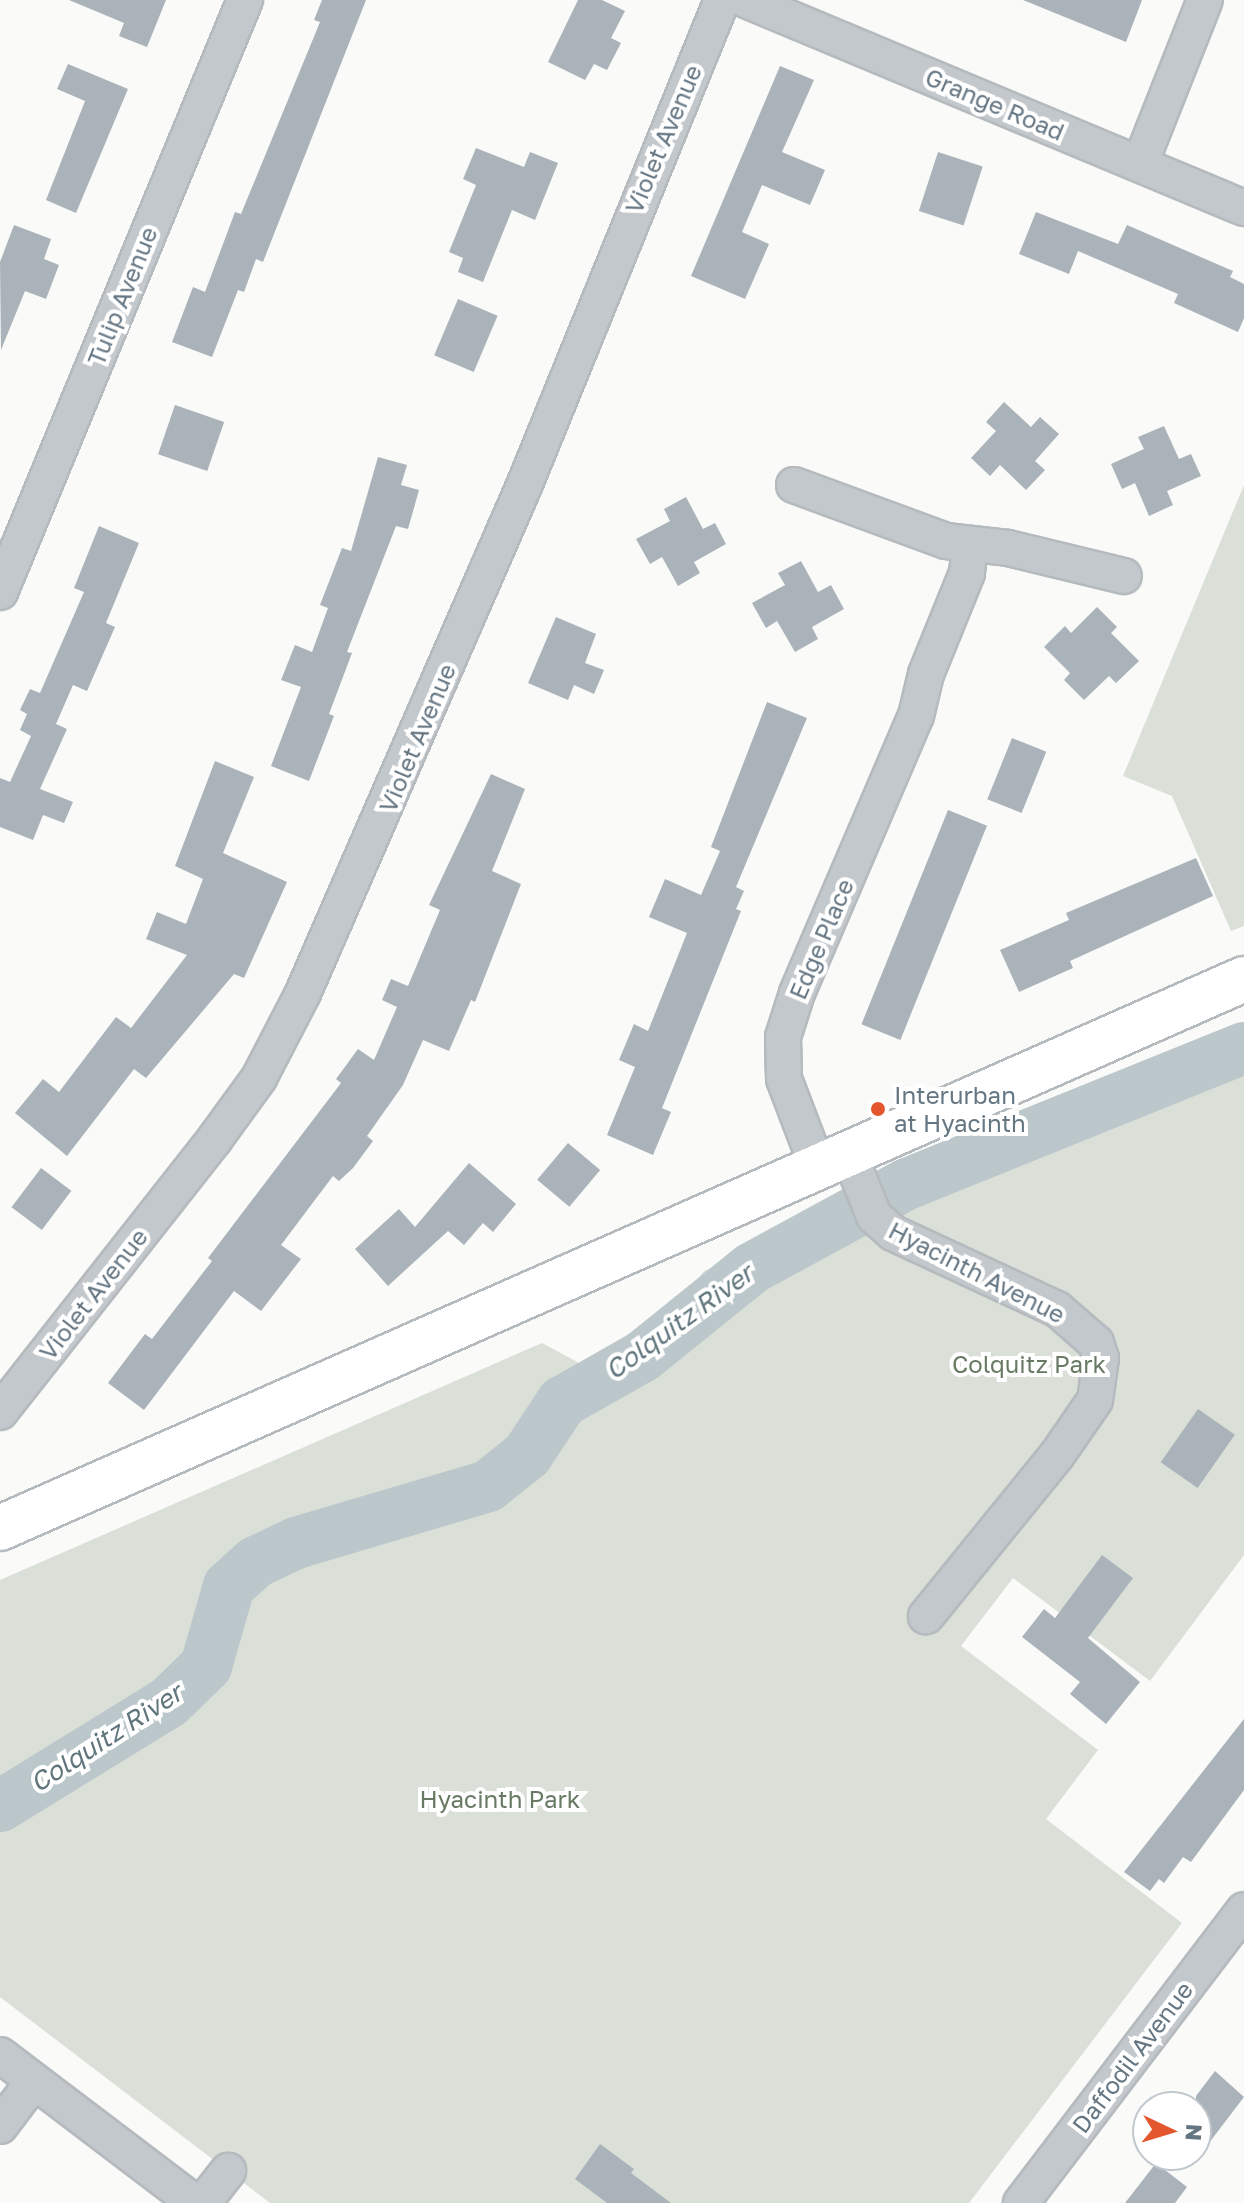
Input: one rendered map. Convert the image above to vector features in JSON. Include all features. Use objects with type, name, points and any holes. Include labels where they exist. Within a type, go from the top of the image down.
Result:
[{"type":"main road","points":[[0,1528],[1244,979]]},
{"type":"street","name":"Tulip Avenue","points":[[0,592],[245,0]]},
{"type":"street","name":"Violet Avenue","points":[[0,1412],[214,1140],[259,1078],[303,993],[524,486],[722,0]]},
{"type":"street","name":"Grange Road","points":[[746,0],[1244,208]]},
{"type":"street","points":[[1140,164],[1205,0]]},
{"type":"street","points":[[794,485],[946,541],[1008,548],[1124,576]]},
{"type":"street","name":"Edge Place","points":[[834,1161],[784,1079],[783,1037],[797,993],[916,716],[926,674],[967,573],[970,544]]},
{"type":"street","name":"Hyacinth Avenue","points":[[834,1161],[893,1233],[1057,1309],[1096,1343],[1101,1358],[1095,1400],[1057,1455],[926,1616]]},
{"type":"street","name":"Daffodil Avenue","points":[[1021,2203],[1244,1910]]},
{"type":"street","points":[[0,2055],[195,2203]]},
{"type":"street","points":[[0,2126],[34,2081]]},
{"type":"street","points":[[203,2203],[228,2171]]},
{"type":"green space","points":[[1244,485],[1244,926],[1231,931],[1172,796],[1123,776]]},
{"type":"green space","name":"Hyacinth Park","points":[[1244,1034],[1244,1555],[1150,1681],[1013,1578],[961,1646],[1098,1750],[1046,1819],[1182,1923],[969,2203],[270,2203],[0,1997],[0,1580],[542,1343],[618,1384],[704,1271]]},
{"type":"building","points":[[69,0],[166,0],[147,47],[119,36],[124,23]]},
{"type":"building","points":[[322,0],[366,0],[263,262],[256,259],[244,292],[238,290],[212,357],[172,342],[193,287],[205,292],[235,212],[241,214],[320,22],[314,20]]},
{"type":"building","points":[[578,0],[602,0],[625,11],[611,38],[621,43],[607,70],[594,64],[585,80],[548,62]]},
{"type":"building","points":[[1023,0],[1142,0],[1126,42]]},
{"type":"building","points":[[68,64],[128,89],[76,213],[46,200],[85,101],[57,89]]},
{"type":"building","points":[[780,66],[814,80],[782,152],[825,170],[810,205],[762,185],[742,232],[769,244],[745,299],[691,276]]},
{"type":"building","points":[[476,148],[524,167],[530,152],[558,163],[535,220],[512,210],[483,282],[458,272],[463,258],[449,252],[476,185],[463,179]]},
{"type":"building","points":[[938,152],[983,167],[964,225],[919,211]]},
{"type":"building","points":[[1036,212],[1118,244],[1127,225],[1233,271],[1230,277],[1244,284],[1244,318],[1238,332],[1174,303],[1178,294],[1078,251],[1069,274],[1019,254]]},
{"type":"building","points":[[14,225],[51,239],[44,259],[59,265],[46,299],[25,291],[1,350],[0,262]]},
{"type":"building","points":[[458,299],[498,316],[474,372],[434,355]]},
{"type":"building","points":[[1004,402],[1031,427],[1040,417],[1059,434],[1035,461],[1045,470],[1026,490],[1000,465],[990,476],[971,458],[996,431],[986,422]]},
{"type":"building","points":[[175,405],[224,422],[207,471],[158,454]]},
{"type":"building","points":[[1164,426],[1179,459],[1191,454],[1201,476],[1167,491],[1173,505],[1149,516],[1135,483],[1122,489],[1111,464],[1144,449],[1138,437]]},
{"type":"building","points":[[378,457],[407,465],[401,485],[419,490],[408,529],[396,526],[347,652],[352,653],[329,714],[334,716],[309,781],[271,766],[301,687],[281,680],[295,645],[312,652],[328,608],[320,605],[342,548],[351,551]]},
{"type":"building","points":[[686,497],[703,529],[715,523],[726,544],[694,562],[700,573],[678,586],[662,557],[650,564],[636,539],[670,521],[664,509]]},
{"type":"building","points":[[99,526],[139,543],[106,623],[115,627],[87,691],[73,685],[56,724],[67,729],[40,789],[73,802],[64,823],[43,815],[33,840],[0,827],[0,778],[10,782],[31,736],[20,730],[27,714],[20,710],[30,689],[40,693],[84,592],[74,588]]},
{"type":"building","points":[[801,561],[818,592],[831,585],[844,609],[812,627],[818,639],[795,652],[777,621],[766,628],[752,603],[785,585],[778,573]]},
{"type":"building","points":[[1097,607],[1117,627],[1111,633],[1139,661],[1116,683],[1109,676],[1084,700],[1064,680],[1070,673],[1044,647],[1065,626],[1071,633]]},
{"type":"building","points":[[556,617],[596,634],[585,663],[604,670],[594,694],[574,685],[568,700],[528,683]]},
{"type":"building","points":[[767,702],[807,718],[736,887],[744,891],[736,909],[741,911],[662,1108],[671,1112],[653,1155],[607,1135],[635,1067],[619,1060],[634,1024],[648,1031],[687,933],[649,917],[665,879],[701,895],[720,851],[711,847]]},
{"type":"building","points":[[1012,738],[1046,752],[1022,813],[987,799]]},
{"type":"building","points":[[215,761],[254,777],[223,853],[287,882],[244,978],[234,974],[146,1078],[134,1069],[67,1156],[15,1113],[43,1079],[59,1092],[116,1017],[131,1028],[187,955],[146,939],[157,912],[186,924],[203,879],[175,866]]},
{"type":"building","points":[[491,774],[525,789],[492,871],[521,884],[475,1002],[471,1000],[449,1051],[423,1040],[403,1085],[367,1136],[373,1141],[339,1181],[333,1176],[281,1245],[301,1259],[261,1311],[234,1291],[144,1410],[108,1383],[145,1334],[152,1339],[212,1261],[208,1258],[341,1083],[336,1079],[358,1049],[374,1060],[397,1007],[382,1000],[391,979],[408,986],[440,910],[429,905]]},
{"type":"building","points":[[948,810],[987,826],[900,1040],[861,1024]]},
{"type":"building","points":[[1196,858],[1213,896],[1070,961],[1073,968],[1019,992],[1000,950],[1069,920],[1066,913]]},
{"type":"building","points":[[568,1143],[600,1170],[569,1207],[537,1180]]},
{"type":"building","points":[[469,1163],[516,1204],[493,1232],[483,1223],[464,1245],[448,1231],[388,1286],[355,1249],[399,1209],[415,1227]]},
{"type":"building","points":[[41,1168],[71,1191],[42,1230],[12,1207]]},
{"type":"building","points":[[1198,1409],[1235,1435],[1198,1488],[1161,1462]]},
{"type":"building","points":[[1102,1555],[1133,1578],[1088,1638],[1140,1682],[1106,1724],[1070,1694],[1080,1682],[1022,1637],[1044,1609],[1055,1618]]},
{"type":"building","points":[[1244,1719],[1244,1790],[1191,1862],[1183,1857],[1164,1883],[1159,1879],[1150,1891],[1124,1872]]},
{"type":"building","points":[[1215,2071],[1244,2097],[1212,2139],[1212,2091],[1200,2091]]},
{"type":"building","points":[[600,2144],[634,2169],[631,2173],[671,2203],[607,2203],[575,2179]]},
{"type":"building","points":[[1150,2171],[1166,2171],[1187,2187],[1175,2203],[1125,2203]]},
{"type":"waterway","name":"Colquitz River","points":[[0,1806],[169,1702],[206,1666],[229,1586],[256,1562],[296,1543],[488,1486],[527,1455],[562,1402],[643,1356],[752,1268],[907,1184],[1244,1048]]},
{"type":"place","name":"Interurban at Hyacinth","points":[[878,1109]]},
{"type":"park label","name":"Colquitz Park","points":[[1029,1364]]}]
